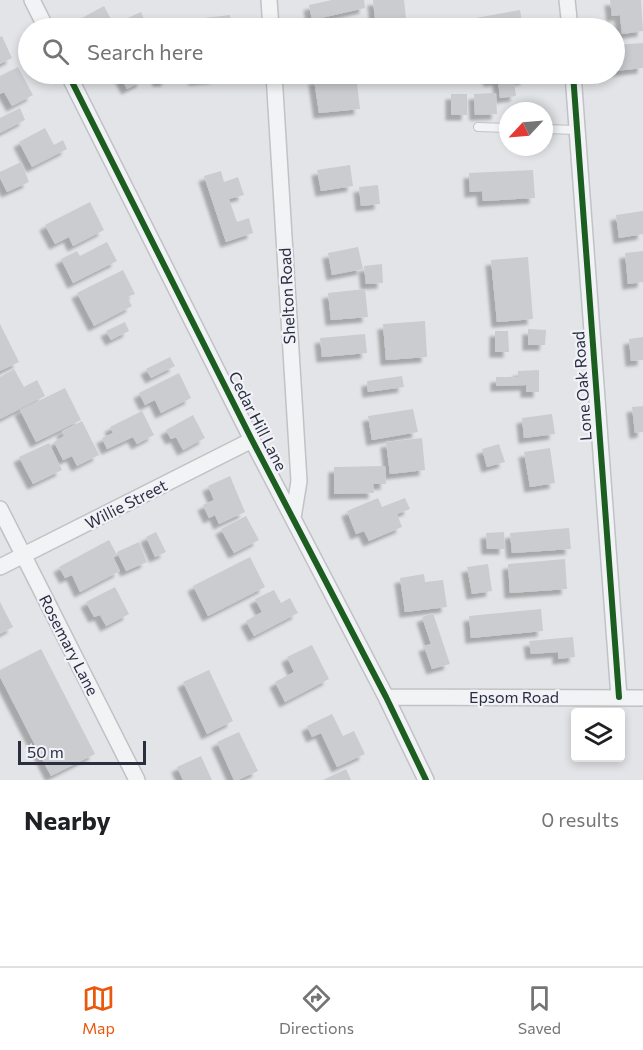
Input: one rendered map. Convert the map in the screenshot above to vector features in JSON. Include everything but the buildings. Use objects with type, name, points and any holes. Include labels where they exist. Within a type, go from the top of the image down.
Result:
[{"type":"street","points":[[32,0],[41,18]]},
{"type":"street","points":[[269,0],[270,18]]},
{"type":"street","points":[[567,0],[569,18]]},
{"type":"street","name":"Cedar Hill Lane","points":[[73,84],[252,440],[386,697],[426,780]]},
{"type":"street","name":"Shelton Road","points":[[275,84],[299,481],[293,518]]},
{"type":"street","name":"Lone Oak Road","points":[[574,84],[619,697]]},
{"type":"street","name":"Willie Street","points":[[0,567],[252,440]]},
{"type":"street","name":"Rosemary Lane","points":[[0,509],[137,780]]},
{"type":"street","name":"Epsom Road","points":[[386,697],[643,698]]},
{"type":"lane","points":[[478,127],[499,128]]},
{"type":"lane","points":[[553,129],[577,130]]},
{"type":"cycle path","points":[[73,84],[252,440],[386,697],[426,780]]},
{"type":"cycle path","points":[[574,84],[619,697]]}]
